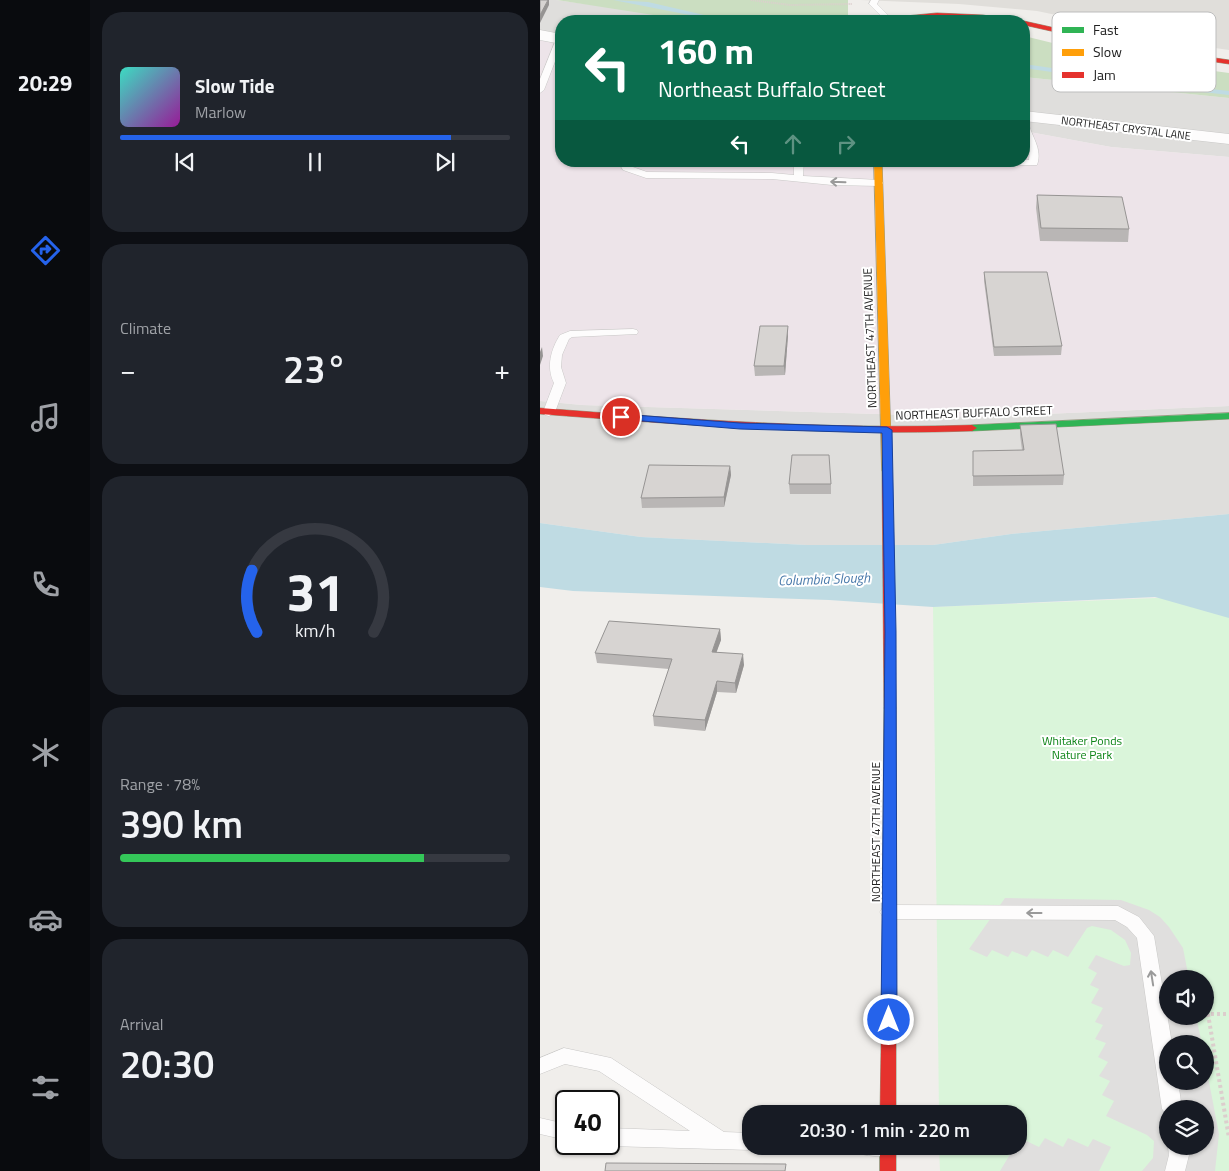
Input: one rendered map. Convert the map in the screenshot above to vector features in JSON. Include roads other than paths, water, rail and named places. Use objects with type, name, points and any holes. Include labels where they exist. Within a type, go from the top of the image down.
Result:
[{"type":"street","points":[[1030,24],[1052,29]]},
{"type":"street","points":[[540,35],[555,38]]},
{"type":"street","points":[[1216,60],[1229,62]]},
{"type":"street","name":"NORTHEAST CRYSTAL LANE","points":[[1030,117],[1229,139]]},
{"type":"street","name":"NORTHEAST 47TH AVENUE","points":[[878,167],[889,526],[888,1105]]},
{"type":"street","name":"NORTHEAST BUFFALO STREET","points":[[545,412],[740,426],[887,430],[934,430],[1229,416]]},
{"type":"street","points":[[888,1155],[888,1171]]},
{"type":"lane","points":[[874,1],[885,15]]},
{"type":"lane","points":[[540,90],[555,54]]},
{"type":"lane","points":[[1030,138],[1034,145],[1034,163],[1030,163]]},
{"type":"lane","points":[[625,167],[646,175],[772,176],[832,182],[879,183]]},
{"type":"lane","points":[[798,178],[799,167]]},
{"type":"lane","points":[[545,412],[560,383],[555,376],[554,369],[564,337],[570,334],[633,332]]},
{"type":"lane","points":[[889,912],[1118,913],[1133,922],[1145,936],[1161,1035]]},
{"type":"lane","points":[[540,1066],[564,1056],[604,1064],[719,1139]]},
{"type":"lane","points":[[540,1126],[555,1129]]},
{"type":"lane","points":[[620,1137],[742,1140]]},
{"type":"lane","points":[[1175,1171],[1179,1155]]},
{"type":"water","points":[[1229,514],[1229,618],[1155,597],[933,607],[829,600],[573,591],[540,587],[540,523],[641,537],[807,545],[933,545],[1011,534]]},
{"type":"waterway","name":"Columbia Slough","points":[[616,0],[648,4],[699,15]]},
{"type":"waterway","name":"Columbia Slough","points":[[1030,67],[1052,70]]},
{"type":"waterway","name":"Columbia Slough","points":[[1216,92],[1229,93]]},
{"type":"park label","name":"Whitaker Ponds Nature Park","points":[[1082,748]]}]
